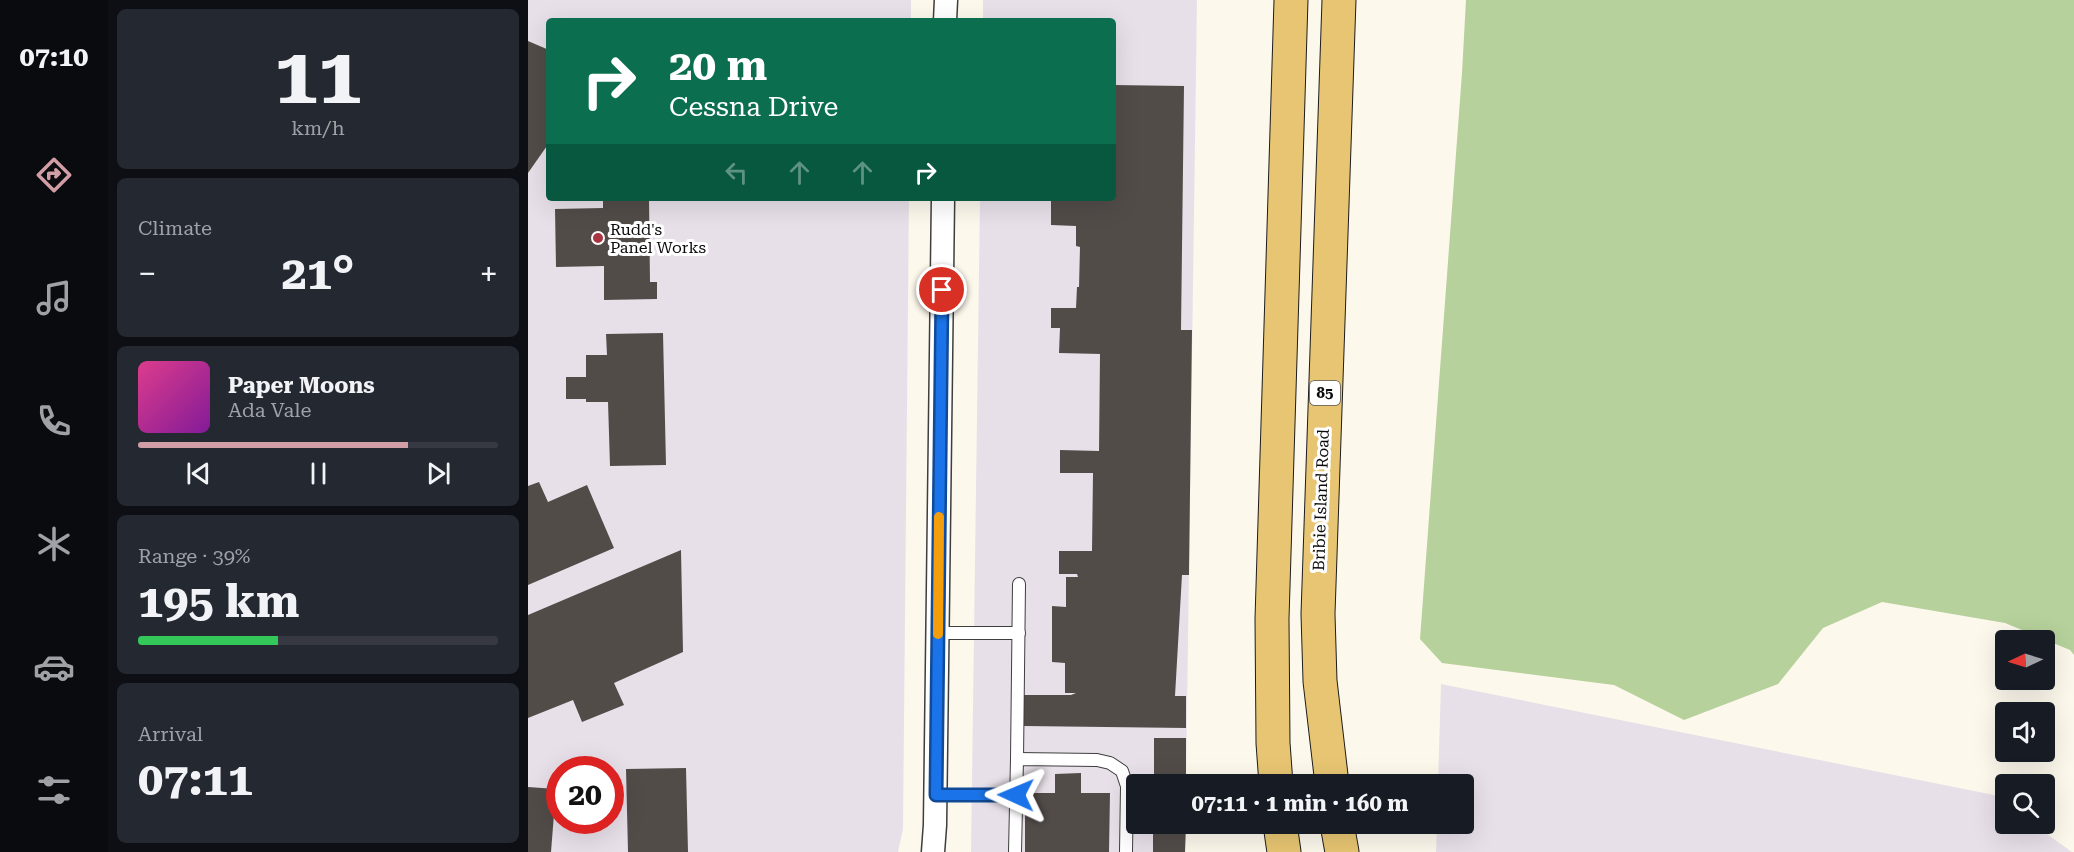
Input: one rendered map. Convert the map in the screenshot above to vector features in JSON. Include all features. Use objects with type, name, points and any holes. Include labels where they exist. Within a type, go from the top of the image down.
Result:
[{"type":"main road","points":[[1275,774],[1272,618],[1291,0]]},
{"type":"main road","name":"Bribie Island Road","points":[[1331,774],[1320,681],[1318,614],[1339,0]]},
{"type":"main road","points":[[1281,834],[1284,852]]},
{"type":"main road","points":[[1339,834],[1342,852]]},
{"type":"street","points":[[945,18],[946,0]]},
{"type":"street","points":[[933,852],[936,795],[943,201]]},
{"type":"lane","points":[[1015,852],[1019,584]]},
{"type":"lane","points":[[938,633],[1019,633]]},
{"type":"lane","points":[[1017,759],[1097,760],[1110,763],[1122,771],[1127,786],[1126,852]]},
{"type":"lane","points":[[936,795],[1016,795]]},
{"type":"shaded area","points":[[528,0],[911,0],[911,18],[546,18],[546,201],[909,201],[903,829],[898,852],[528,852]]},
{"type":"shaded area","points":[[983,0],[1197,0],[1186,774],[1126,774],[1126,834],[1186,834],[1185,852],[971,852],[980,201],[1116,201],[1116,18],[983,18]]},
{"type":"shaded area","points":[[1441,684],[1994,795],[1995,834],[2047,834],[2072,852],[1436,852],[1437,834],[1474,834],[1474,774],[1438,774]]},
{"type":"green space","points":[[1466,0],[2074,0],[2074,655],[2070,650],[2055,644],[2055,630],[2022,630],[2005,623],[1882,602],[1823,628],[1778,684],[1684,720],[1614,685],[1442,663],[1420,639]]},
{"type":"building","points":[[528,41],[546,49],[546,147],[528,173]]},
{"type":"building","points":[[1116,85],[1184,86],[1181,330],[1192,330],[1189,575],[1182,575],[1175,696],[1186,696],[1186,728],[1024,726],[1024,695],[1071,695],[1076,693],[1065,693],[1065,663],[1052,662],[1052,606],[1066,607],[1066,577],[1078,577],[1077,574],[1059,574],[1059,551],[1092,551],[1093,473],[1060,473],[1060,450],[1099,451],[1100,354],[1059,353],[1060,328],[1051,328],[1051,308],[1076,308],[1080,247],[1076,246],[1076,226],[1051,225],[1051,201],[1116,201]]},
{"type":"building","points":[[603,201],[649,201],[650,282],[657,282],[657,299],[604,300],[604,266],[556,267],[555,209],[603,208]]},
{"type":"building","points":[[663,333],[666,465],[610,466],[608,402],[566,399],[566,377],[586,377],[586,355],[607,355],[606,334]]},
{"type":"building","points":[[539,482],[548,502],[587,485],[614,548],[528,585],[528,486]]},
{"type":"building","points":[[681,550],[683,652],[614,683],[624,705],[582,722],[573,700],[528,718],[528,615]]},
{"type":"building","points":[[1154,738],[1186,738],[1186,774],[1154,774]]},
{"type":"building","points":[[686,768],[688,852],[628,852],[626,769]]},
{"type":"building","points":[[1081,773],[1081,793],[1110,793],[1109,852],[1025,852],[1025,793],[1055,793],[1055,774]]},
{"type":"building","points":[[528,787],[546,788],[546,834],[552,834],[551,852],[528,852]]},
{"type":"building","points":[[1153,834],[1186,834],[1185,852],[1153,852]]},
{"type":"slow traffic","points":[[938,634],[939,517]]},
{"type":"place","name":"Rudd's Panel Works","points":[[598,238]]},
{"type":"route","points":[[942,290],[936,795],[1016,795]]}]
